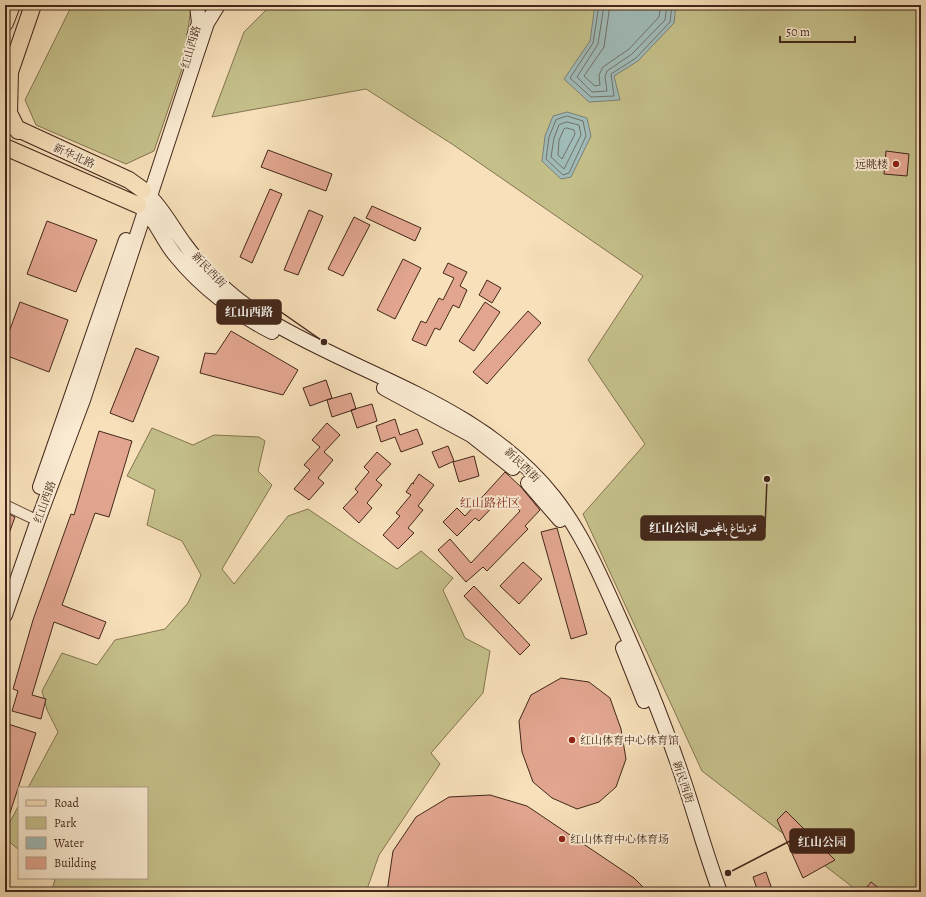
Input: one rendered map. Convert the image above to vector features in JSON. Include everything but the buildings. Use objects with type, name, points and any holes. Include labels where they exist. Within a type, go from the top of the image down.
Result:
[{"type":"main road","points":[[5,23],[12,5]]},
{"type":"main road","points":[[12,127],[9,114],[7,75],[33,5]]},
{"type":"main road","name":"红山西路","points":[[5,615],[38,520],[83,400],[196,30],[198,23],[197,5]]},
{"type":"main road","name":"红山西路","points":[[5,588],[207,23],[218,5]]},
{"type":"main road","name":"新华北路","points":[[12,127],[129,180],[144,200]]},
{"type":"main road","name":"新华北路","points":[[5,147],[144,200]]},
{"type":"main road","name":"新民西街","points":[[144,200],[175,256],[198,280],[226,302],[255,323],[408,400],[471,435],[512,467],[562,522],[582,557],[626,656],[671,768],[697,856],[711,892]]},
{"type":"main road","name":"新民西街","points":[[144,200],[185,244],[209,273],[267,320],[438,404],[485,432],[516,458],[554,496],[578,531],[594,561],[642,668],[680,770],[705,851],[720,892]]},
{"type":"street","points":[[5,505],[30,517]]},
{"type":"green space","points":[[72,5],[190,5],[191,9],[182,69],[154,151],[126,164],[36,125],[25,100]]},
{"type":"green space","points":[[271,5],[921,5],[921,892],[859,892],[702,771],[583,514],[645,444],[588,360],[643,276],[452,144],[366,89],[212,117],[244,32]]},
{"type":"green space","points":[[152,428],[193,445],[214,435],[259,437],[265,441],[258,471],[272,485],[222,569],[234,584],[288,516],[308,509],[397,569],[421,551],[453,578],[443,590],[465,638],[490,651],[483,693],[431,753],[440,764],[379,855],[366,892],[51,892],[55,880],[54,879],[148,879],[148,787],[29,787],[58,732],[47,710],[42,691],[62,653],[97,665],[115,640],[165,629],[188,603],[201,575],[182,541],[147,525],[155,490],[127,476]]},
{"type":"green space","points":[[18,807],[18,849],[5,838],[5,831]]},
{"type":"water","points":[[595,5],[676,5],[674,23],[638,61],[614,76],[620,100],[589,102],[564,79],[590,41]]},
{"type":"water","points":[[567,112],[587,118],[591,136],[571,177],[561,179],[542,161],[545,136],[553,116]]},
{"type":"place","name":"远眺楼","points":[[896,164]]},
{"type":"place","name":"红山西路","points":[[324,342]]},
{"type":"place","name":"红山公园 قىزىلتاغ باغچىسى","points":[[767,479]]},
{"type":"place","name":"红山体育中心体育馆","points":[[572,740]]},
{"type":"place","name":"红山体育中心体育场","points":[[562,839]]},
{"type":"place","name":"红山公园","points":[[728,873]]},
{"type":"district","name":"红山路社区","points":[[490,503]]}]
